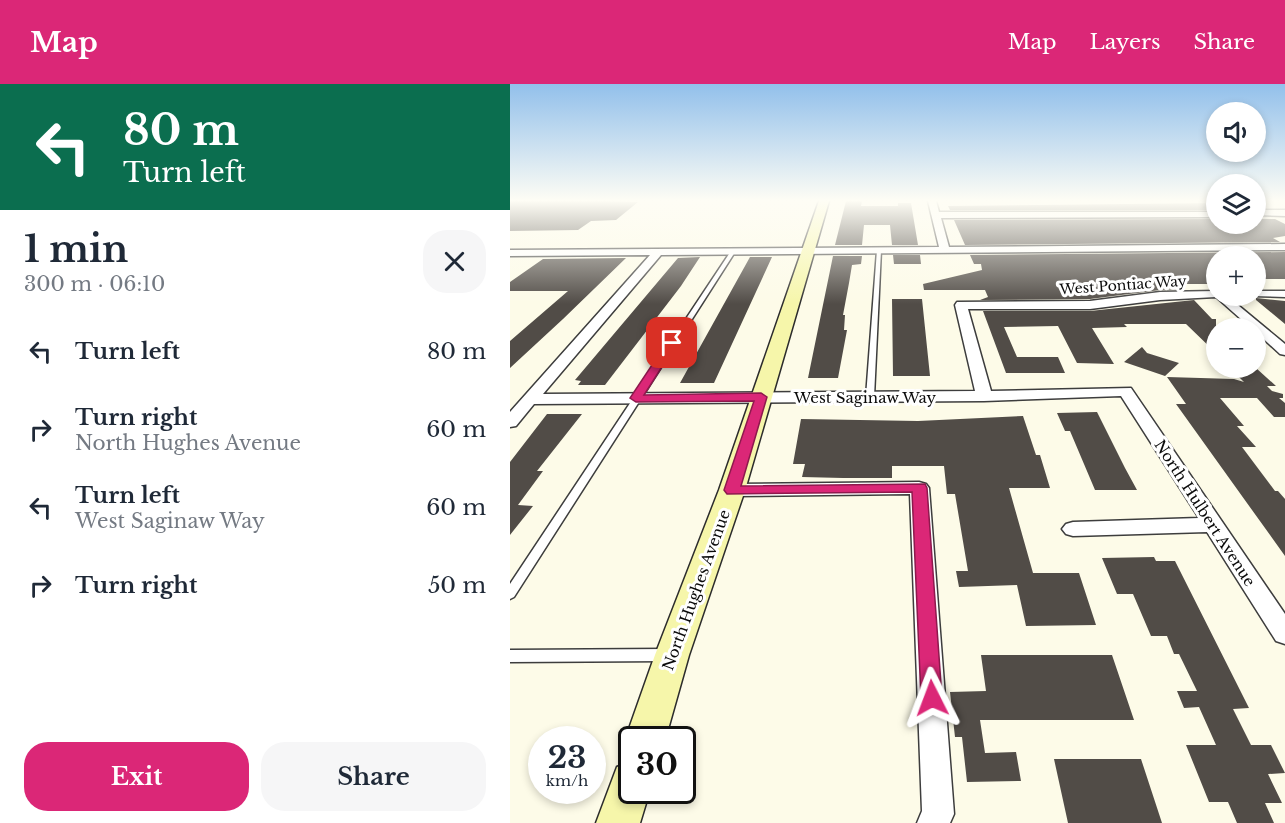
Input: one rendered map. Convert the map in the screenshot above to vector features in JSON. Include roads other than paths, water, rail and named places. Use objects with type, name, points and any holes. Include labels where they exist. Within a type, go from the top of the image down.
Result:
[{"type":"street","name":"North Hughes Avenue","points":[[649,726],[672,655],[732,490],[812,235]]},
{"type":"street","points":[[941,235],[945,250]]},
{"type":"street","points":[[510,254],[1285,247]]},
{"type":"street","points":[[510,422],[658,252]]},
{"type":"street","points":[[510,263],[523,253]]},
{"type":"street","points":[[1266,294],[1285,294]]},
{"type":"street","name":"West Pontiac Way","points":[[984,396],[961,305],[1090,305],[1160,296],[1206,295]]},
{"type":"street","points":[[1232,306],[1285,351]]},
{"type":"street","name":"West Saginaw Way","points":[[532,399],[984,396],[1126,391]]},
{"type":"street","name":"North Hulbert Avenue","points":[[1126,391],[1285,634]]},
{"type":"street","points":[[732,490],[919,488],[939,814],[933,823]]},
{"type":"street","points":[[1073,529],[1213,525]]},
{"type":"street","points":[[618,823],[624,804]]},
{"type":"lane","points":[[870,397],[879,250]]},
{"type":"lane","points":[[510,594],[733,252]]},
{"type":"lane","points":[[510,657],[672,655]]}]
